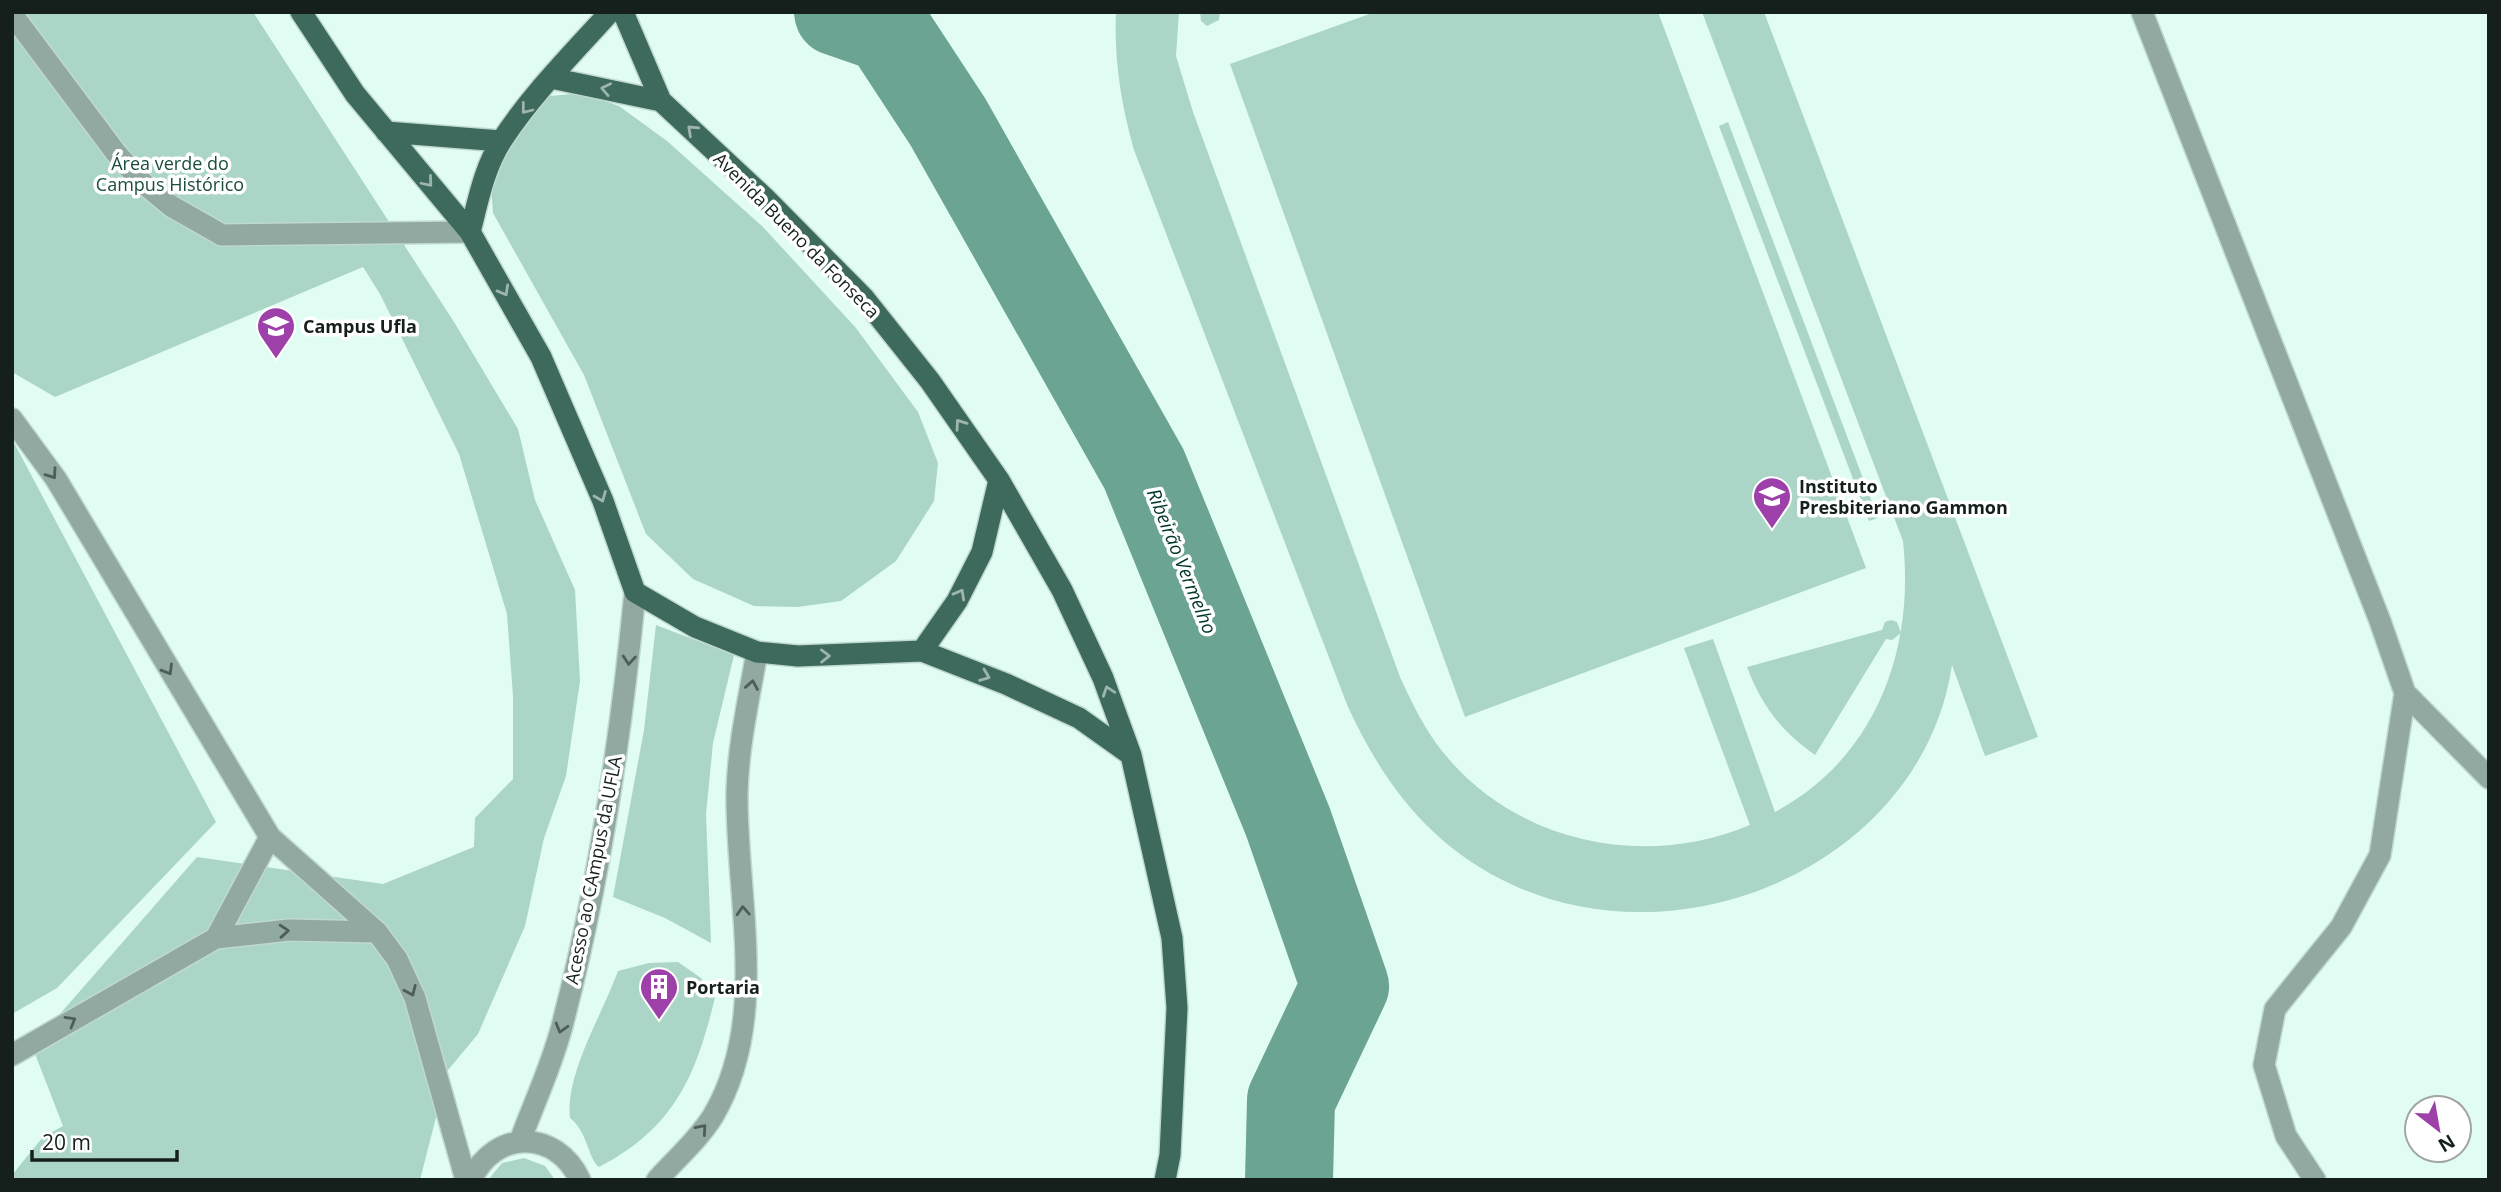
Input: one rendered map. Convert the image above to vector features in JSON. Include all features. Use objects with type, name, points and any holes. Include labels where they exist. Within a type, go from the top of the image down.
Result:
[{"type":"main road","points":[[301,12],[355,94],[470,232],[541,357],[603,501],[635,592],[695,627],[757,652],[798,656],[922,651],[1006,684],[1079,718],[1131,755]]},
{"type":"main road","points":[[470,232],[484,179],[501,141],[551,78],[610,12]]},
{"type":"main road","name":"Avenida Bueno da Fonseca","points":[[623,12],[661,101],[765,198],[864,298],[930,381],[999,480],[1062,590],[1103,677],[1131,755],[1171,938],[1177,1008],[1170,1155],[1165,1180]]},
{"type":"main road","points":[[551,78],[661,101]]},
{"type":"main road","points":[[386,132],[501,141]]},
{"type":"main road","points":[[922,651],[957,601],[982,552],[999,480]]},
{"type":"street","points":[[2142,12],[2365,582],[2405,693],[2489,778]]},
{"type":"street","points":[[12,13],[116,153],[143,183],[171,206],[222,235],[470,232]]},
{"type":"street","points":[[12,419],[56,480],[270,837],[377,932],[397,959],[415,998],[468,1180]]},
{"type":"street","name":"Acesso ao CAmpus da UFLA","points":[[520,1141],[561,1028],[585,921],[625,699],[635,592]]},
{"type":"street","points":[[657,1180],[713,1117],[740,1048],[744,1004],[744,930],[737,792],[742,742],[757,652]]},
{"type":"street","points":[[2315,1180],[2286,1136],[2264,1065],[2275,1009],[2341,927],[2380,855],[2405,693]]},
{"type":"street","points":[[216,938],[270,837]]},
{"type":"street","points":[[12,1055],[216,938],[289,930],[377,932]]},
{"type":"street","points":[[468,1180],[478,1165],[496,1148],[520,1141],[549,1145],[572,1162],[580,1180]]},
{"type":"green space","name":"Área verde do Campus Histórico","points":[[12,12],[253,12],[454,322],[518,429],[535,500],[575,590],[580,681],[566,776],[544,838],[525,926],[478,1034],[448,1070],[420,1180],[12,1180],[12,1175],[43,1137],[63,1126],[32,1046],[197,857],[383,884],[474,847],[475,818],[513,779],[513,696],[507,614],[459,454],[380,294],[363,267],[55,397],[12,372]]},
{"type":"green space","points":[[1116,12],[1179,12],[1176,56],[1193,112],[1400,677],[1424,724],[1442,751],[1472,782],[1506,808],[1544,827],[1584,839],[1625,846],[1667,845],[1709,839],[1750,825],[1684,648],[1713,639],[1775,812],[1810,789],[1839,762],[1863,731],[1881,697],[1894,660],[1902,622],[1905,582],[1903,541],[1702,12],[1764,12],[2038,737],[1985,756],[1952,665],[1932,734],[1896,793],[1846,842],[1787,878],[1721,902],[1651,912],[1581,907],[1513,885],[1458,853],[1435,833],[1395,788],[1362,736],[1348,707],[1134,150],[1119,82]]},
{"type":"green space","points":[[1200,12],[1220,12],[1219,20],[1207,26],[1201,21]]},
{"type":"green space","points":[[1375,12],[1658,12],[1866,568],[1465,717],[1230,64]]},
{"type":"green space","points":[[582,93],[619,106],[667,141],[763,227],[856,328],[918,412],[938,463],[934,501],[896,561],[841,601],[797,607],[754,606],[693,579],[646,534],[584,375],[493,213],[490,170],[540,97]]},
{"type":"green space","points":[[1728,122],[1878,518],[1869,521],[1719,126]]},
{"type":"green space","points":[[12,439],[216,822],[57,988],[12,1014]]},
{"type":"green space","points":[[1885,622],[1897,622],[1901,633],[1892,640],[1886,639],[1815,755],[1792,737],[1774,717],[1759,694],[1747,667],[1882,630]]},
{"type":"green space","points":[[656,625],[734,655],[713,743],[706,814],[711,943],[665,918],[613,897],[644,730]]},
{"type":"green space","points":[[678,962],[701,978],[715,997],[690,1076],[664,1117],[646,1135],[625,1152],[599,1167],[592,1158],[581,1130],[570,1118],[573,1082],[586,1044],[618,971],[649,963]]},
{"type":"green space","points":[[524,1158],[545,1166],[555,1180],[488,1180],[502,1163]]},
{"type":"waterway","name":"Ribeirão Vermelho","points":[[838,12],[887,29],[948,122],[1144,469],[1288,822],[1345,986],[1291,1100],[1289,1180]]},
{"type":"place","name":"Campus Ufla","points":[[276,360]]},
{"type":"place","name":"Instituto Presbiteriano Gammon","points":[[1772,530]]},
{"type":"place","name":"Portaria","points":[[659,1021]]}]
